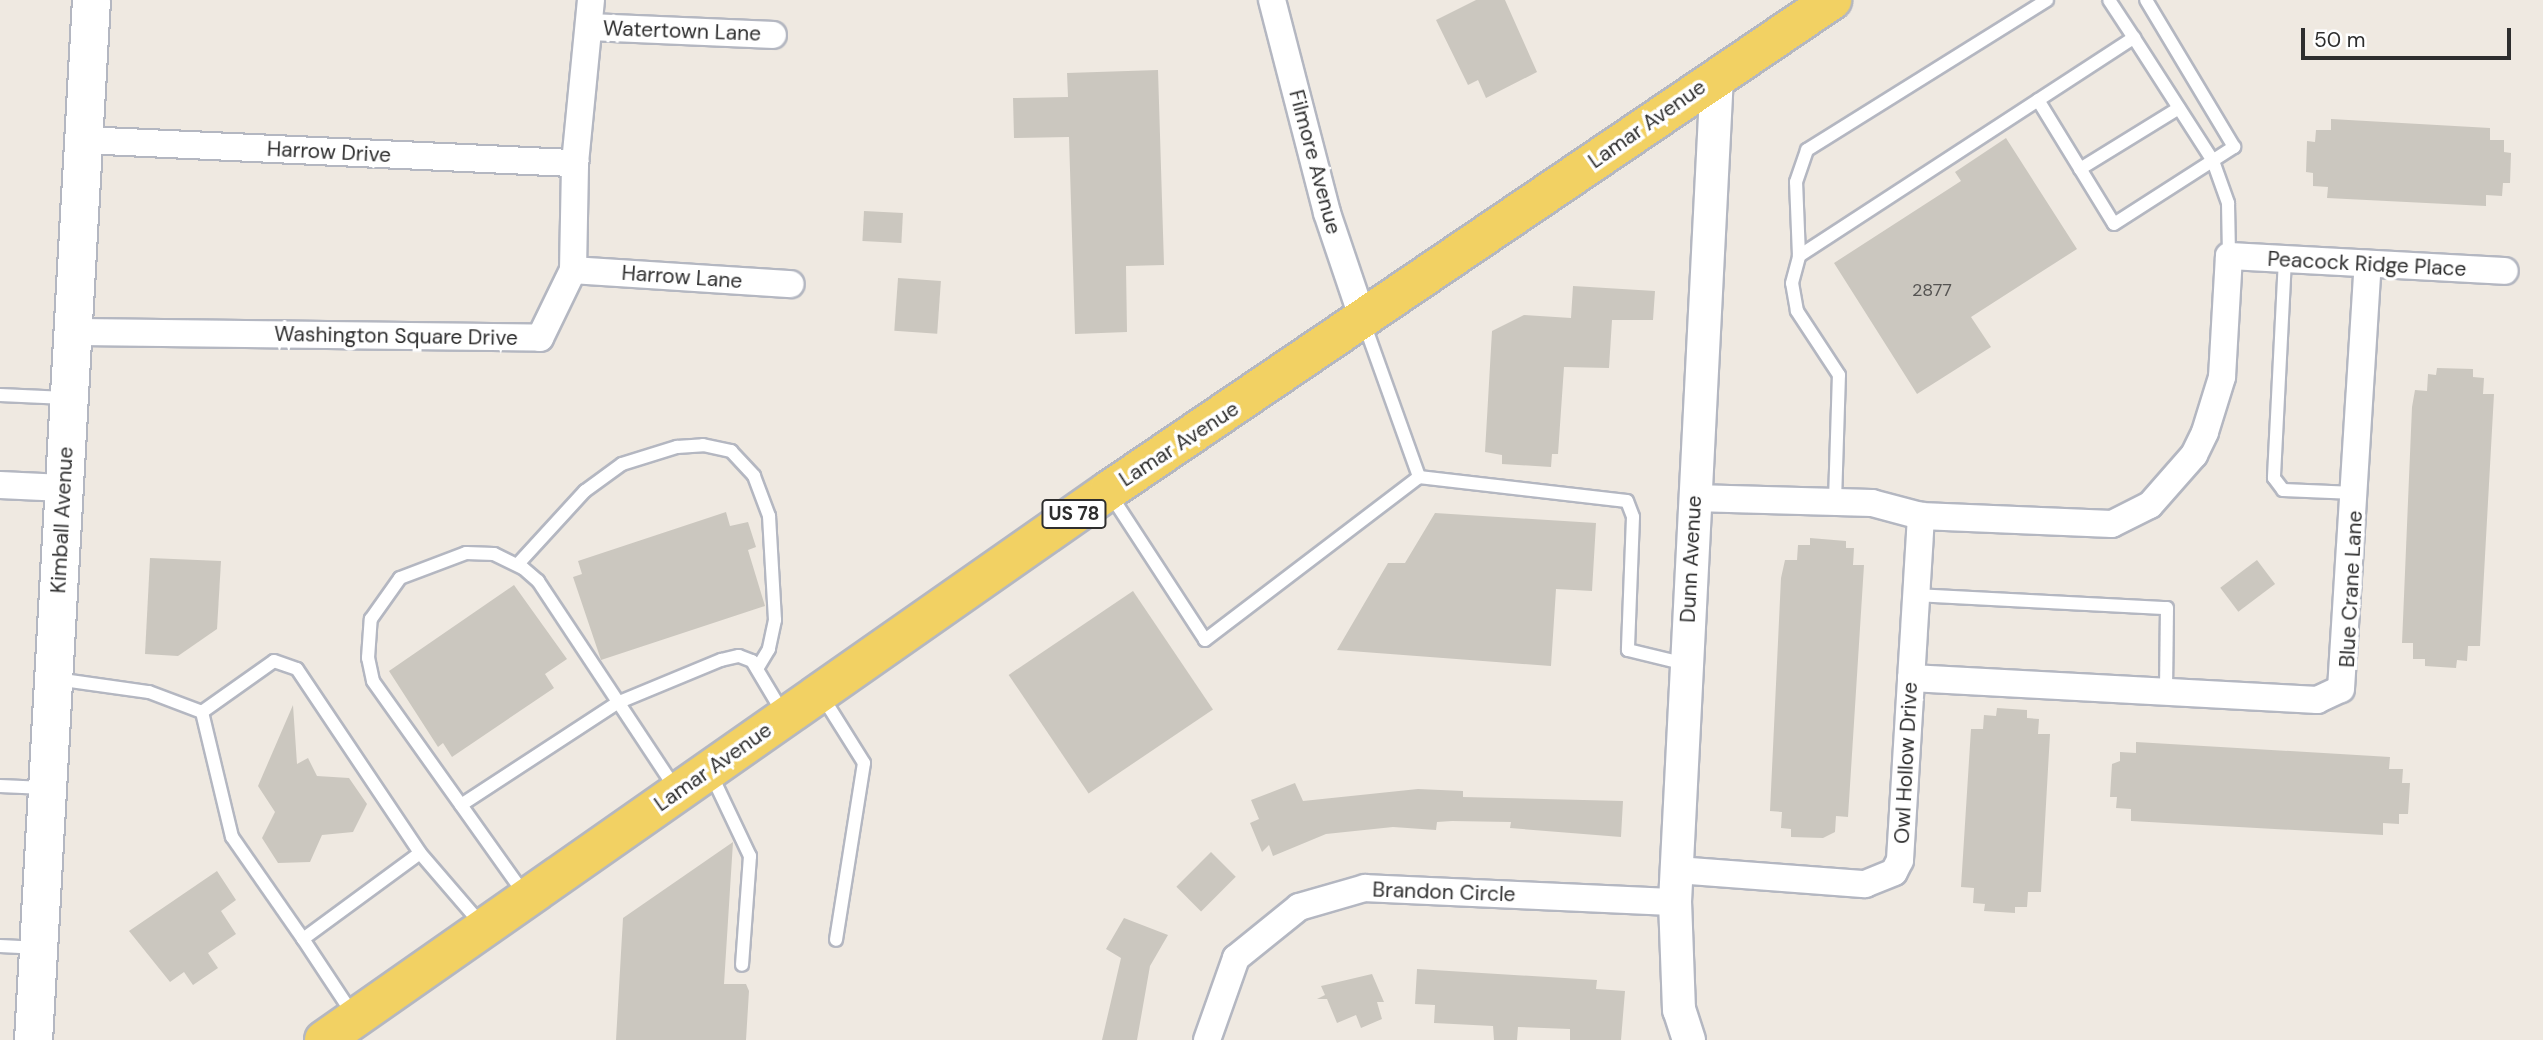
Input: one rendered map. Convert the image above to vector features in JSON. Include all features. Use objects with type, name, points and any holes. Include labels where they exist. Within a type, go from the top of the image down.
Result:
[{"type":"main road","name":"Kimball Avenue","points":[[33,1038],[91,0]]},
{"type":"main road","name":"Lamar Avenue","points":[[324,1040],[1108,491],[1364,322],[1717,76],[1832,0]]},
{"type":"street","name":"Washington Square Drive","points":[[72,332],[540,338],[573,270],[575,163],[592,0]]},
{"type":"street","name":"Filmore Avenue","points":[[1272,0],[1326,213],[1364,322]]},
{"type":"street","name":"Watertown Lane","points":[[590,27],[773,35]]},
{"type":"street","name":"Dunn Avenue","points":[[1689,1040],[1679,1010],[1675,902],[1717,76]]},
{"type":"street","name":"Harrow Drive","points":[[83,140],[575,163]]},
{"type":"street","points":[[1694,498],[1872,503],[1921,516],[2112,524],[2150,505],[2194,455],[2216,405],[2229,256]]},
{"type":"street","name":"Peacock Ridge Place","points":[[2229,256],[2505,271]]},
{"type":"street","name":"Blue Crane Lane","points":[[1911,678],[2317,700],[2342,689],[2368,264]]},
{"type":"street","name":"Harrow Lane","points":[[573,270],[790,284]]},
{"type":"street","points":[[0,485],[64,488]]},
{"type":"street","name":"Owl Hollow Drive","points":[[1677,870],[1865,884],[1894,872],[1900,860],[1921,516]]},
{"type":"street","name":"Brandon Circle","points":[[1207,1040],[1236,958],[1299,907],[1365,888],[1675,902]]},
{"type":"lane","points":[[1835,501],[1839,375],[1797,311],[1792,283],[1799,256],[1796,182],[1807,150],[2047,0]]},
{"type":"lane","points":[[2109,0],[2213,161],[2228,203],[2229,256]]},
{"type":"lane","points":[[2038,100],[2114,224],[2234,148],[2146,0]]},
{"type":"lane","points":[[1799,256],[2134,38]]},
{"type":"lane","points":[[2080,169],[2179,108]]},
{"type":"lane","points":[[2285,259],[2274,478],[2283,491],[2356,494]]},
{"type":"lane","points":[[1364,322],[1419,477]]},
{"type":"lane","points":[[0,395],[69,398]]},
{"type":"lane","points":[[517,564],[585,491],[622,464],[677,447],[703,444],[731,451],[754,476],[769,516],[775,620],[769,649],[757,669]]},
{"type":"lane","points":[[1108,491],[1205,640],[1419,477],[1628,501],[1633,517],[1628,650],[1686,664]]},
{"type":"lane","points":[[527,898],[373,681],[368,658],[371,619],[400,579],[450,556],[494,554],[517,564],[538,581],[678,792]]},
{"type":"lane","points":[[1916,595],[2167,607],[2166,692]]},
{"type":"lane","points":[[461,805],[617,703],[732,657],[744,657],[757,669],[785,717]]},
{"type":"lane","points":[[202,712],[274,661],[297,669],[419,853],[484,928]]},
{"type":"lane","points":[[53,678],[149,692],[202,712]]},
{"type":"lane","points":[[820,692],[864,763],[836,940]]},
{"type":"lane","points":[[202,712],[232,837],[356,1018]]},
{"type":"lane","points":[[709,770],[750,856],[741,965]]},
{"type":"lane","points":[[0,786],[48,788]]},
{"type":"lane","points":[[303,939],[419,853]]},
{"type":"lane","points":[[0,946],[39,949]]},
{"type":"building","points":[[1476,0],[1505,0],[1537,72],[1486,98],[1478,80],[1468,85],[1436,20]]},
{"type":"building","points":[[1158,70],[1164,265],[1126,266],[1127,332],[1075,334],[1069,137],[1014,138],[1013,98],[1068,97],[1067,73]]},
{"type":"building","points":[[2331,119],[2490,128],[2490,140],[2504,140],[2504,152],[2511,153],[2510,183],[2503,183],[2502,196],[2486,195],[2486,206],[2327,198],[2328,187],[2313,186],[2313,173],[2306,172],[2307,141],[2315,142],[2316,130],[2331,130]]},
{"type":"building","points":[[2006,138],[2077,249],[1971,317],[1991,347],[1917,394],[1834,263],[1961,181],[1955,172]]},
{"type":"building","points":[[864,211],[903,213],[901,243],[862,241]]},
{"type":"building","points":[[898,278],[941,281],[937,334],[894,331]]},
{"type":"building","points":[[1573,286],[1655,291],[1653,320],[1612,320],[1609,368],[1564,367],[1558,454],[1552,454],[1551,467],[1502,464],[1502,455],[1485,452],[1492,331],[1524,315],[1571,318]]},
{"type":"building","points":[[2437,368],[2473,369],[2473,377],[2484,378],[2483,394],[2494,394],[2480,646],[2468,646],[2467,661],[2457,660],[2456,668],[2425,666],[2425,659],[2413,659],[2413,643],[2402,643],[2412,407],[2415,390],[2427,391],[2428,374],[2436,375]]},
{"type":"building","points":[[726,512],[730,526],[748,522],[756,547],[748,550],[765,606],[601,660],[573,577],[582,574],[578,561]]},
{"type":"building","points":[[1435,513],[1596,523],[1592,591],[1556,589],[1551,666],[1337,650],[1388,563],[1405,563]]},
{"type":"building","points":[[1810,538],[1846,541],[1846,548],[1854,548],[1853,565],[1864,565],[1848,817],[1836,816],[1835,832],[1823,838],[1791,837],[1791,829],[1781,828],[1782,812],[1770,811],[1781,578],[1785,560],[1797,560],[1798,545],[1810,545]]},
{"type":"building","points":[[150,558],[221,561],[217,629],[178,656],[145,654]]},
{"type":"building","points":[[2257,560],[2275,584],[2238,612],[2220,588]]},
{"type":"building","points":[[514,585],[567,659],[545,674],[554,688],[452,757],[443,743],[438,747],[389,671]]},
{"type":"building","points":[[1133,591],[1213,710],[1089,793],[1009,675]]},
{"type":"building","points":[[293,705],[297,764],[308,758],[317,776],[349,778],[367,804],[353,832],[322,835],[310,862],[278,863],[262,838],[275,812],[258,786]]},
{"type":"building","points":[[1997,708],[2027,710],[2027,718],[2039,719],[2038,734],[2050,734],[2041,892],[2028,892],[2027,907],[2015,907],[2015,913],[1984,911],[1985,904],[1973,903],[1974,888],[1961,887],[1971,729],[1983,729],[1984,715],[1996,716]]},
{"type":"building","points":[[2136,742],[2390,757],[2389,769],[2403,769],[2402,783],[2410,783],[2408,814],[2399,814],[2399,824],[2383,823],[2383,835],[2131,821],[2131,809],[2116,808],[2117,797],[2110,797],[2112,764],[2120,761],[2120,752],[2136,753]]},
{"type":"building","points":[[1295,783],[1303,801],[1418,789],[1463,791],[1463,797],[1623,801],[1621,837],[1510,828],[1511,822],[1452,821],[1437,822],[1436,830],[1393,827],[1326,834],[1273,856],[1269,845],[1262,852],[1250,823],[1259,819],[1251,800]]},
{"type":"building","points":[[733,842],[724,984],[746,984],[749,991],[746,1040],[616,1040],[623,918]]},
{"type":"building","points":[[1211,852],[1236,877],[1201,911],[1176,887]]},
{"type":"building","points":[[217,871],[236,900],[221,911],[236,934],[208,953],[218,968],[193,985],[184,972],[170,982],[129,931]]},
{"type":"building","points":[[1124,918],[1168,935],[1150,966],[1137,1040],[1102,1040],[1121,958],[1106,949]]},
{"type":"building","points":[[1417,969],[1597,980],[1596,989],[1625,991],[1621,1040],[1570,1040],[1570,1029],[1518,1027],[1517,1040],[1494,1040],[1493,1026],[1434,1023],[1435,1005],[1415,1004]]},
{"type":"building","points":[[1372,974],[1384,1002],[1377,1002],[1382,1019],[1361,1028],[1356,1015],[1337,1023],[1327,999],[1317,999],[1325,995],[1321,986]]}]
